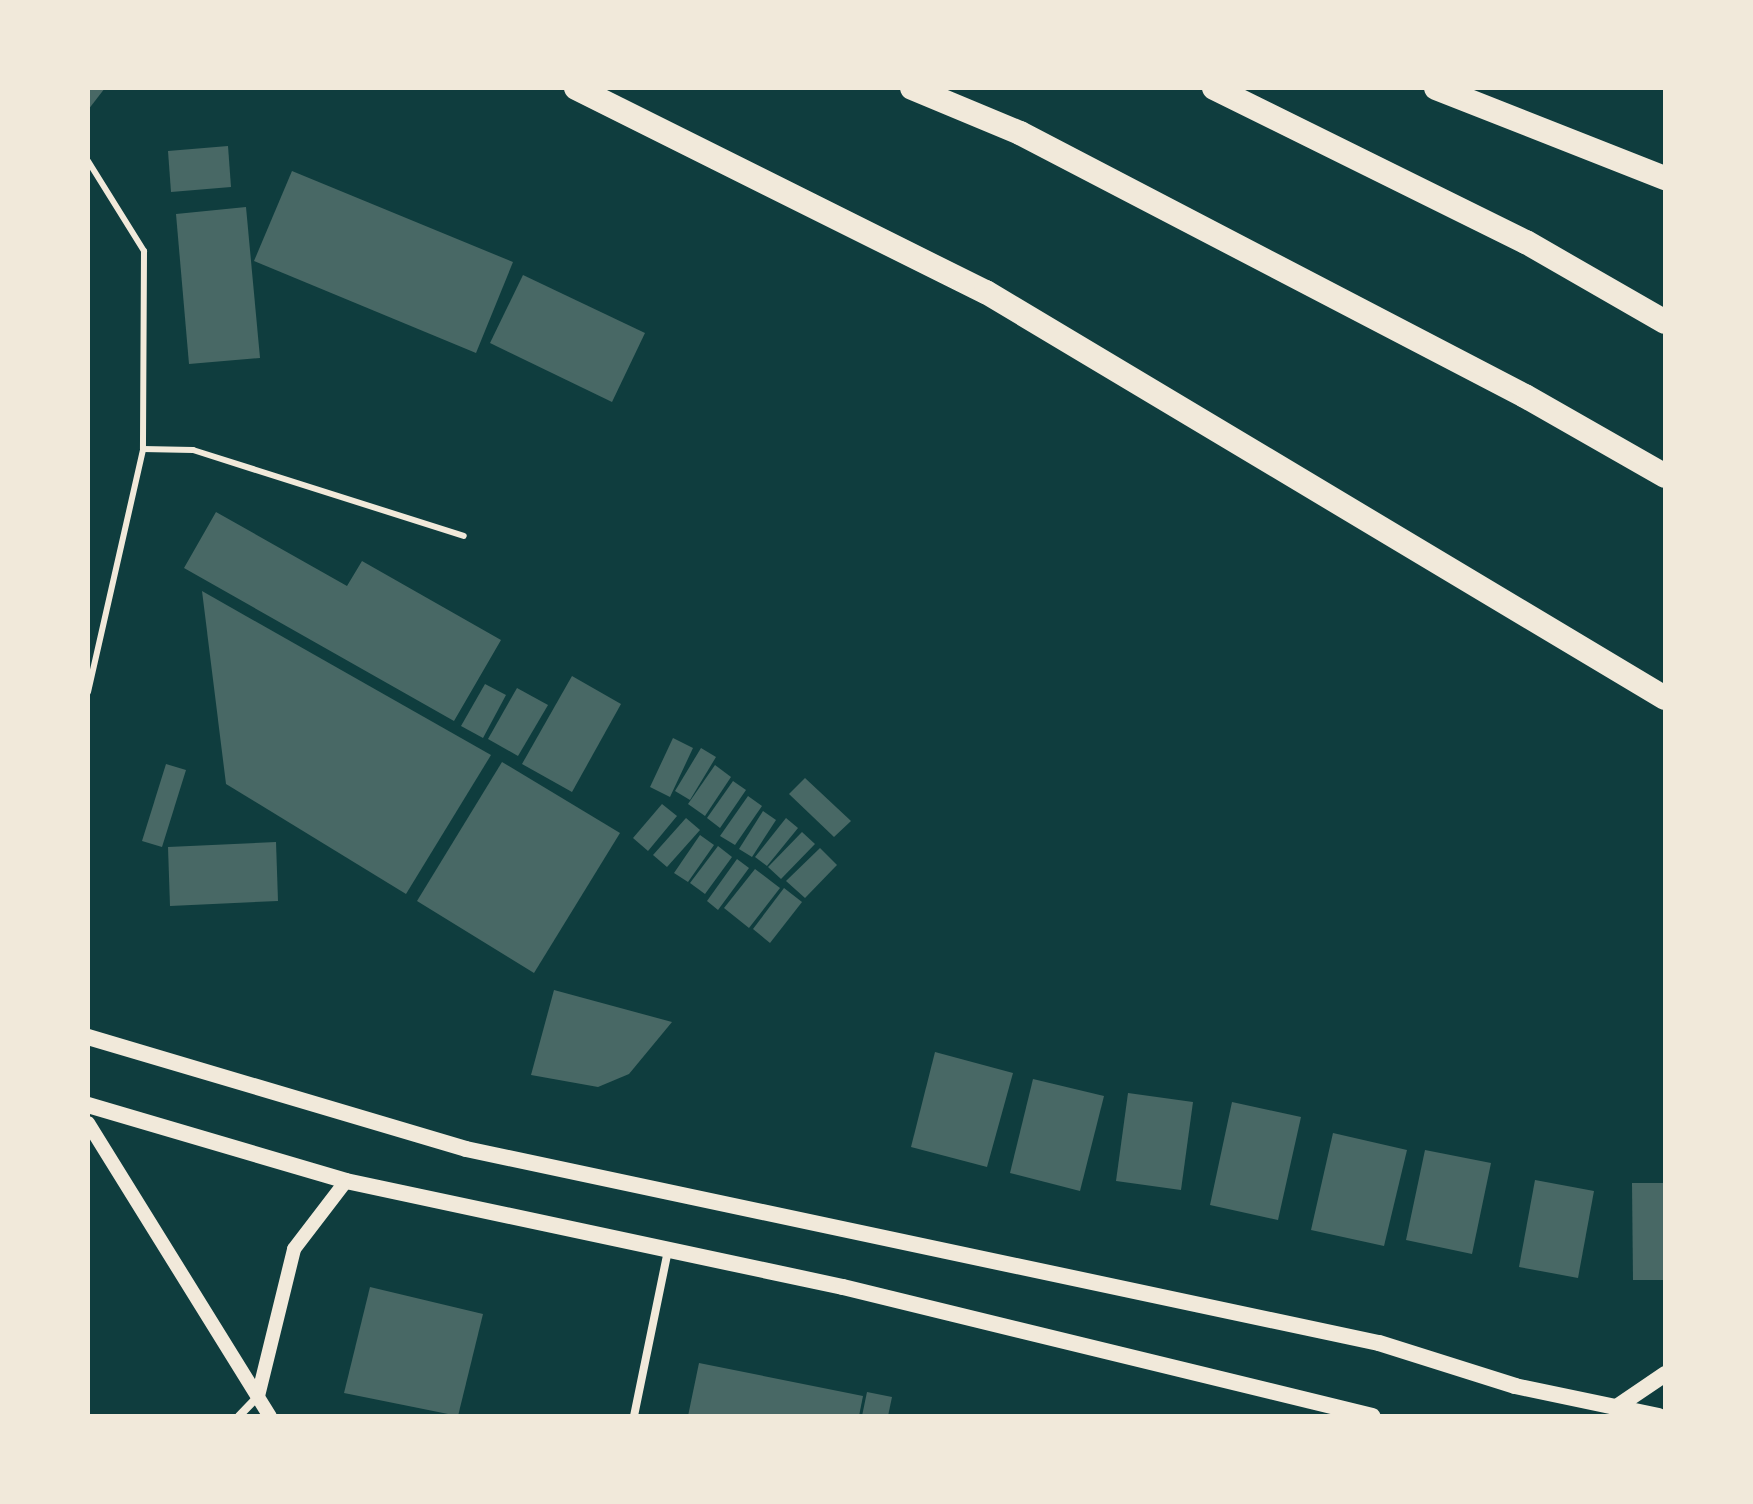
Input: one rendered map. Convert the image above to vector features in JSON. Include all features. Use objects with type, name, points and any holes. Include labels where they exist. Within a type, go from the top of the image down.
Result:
[{"type":"highway","points":[[576,88],[986,292],[1665,698]]},
{"type":"highway","points":[[912,88],[1020,133],[1525,396],[1665,476]]},
{"type":"highway","points":[[1214,88],[1526,242],[1665,322]]},
{"type":"highway","points":[[1436,88],[1665,178]]},
{"type":"main road","points":[[88,1037],[466,1149],[1379,1343],[1611,1412],[1659,1416]]},
{"type":"main road","points":[[88,1105],[346,1181],[669,1250],[1372,1416]]},
{"type":"main road","points":[[1611,1412],[1665,1374]]},
{"type":"street","points":[[88,1123],[270,1416]]},
{"type":"street","points":[[239,1416],[258,1396],[294,1249],[346,1181]]},
{"type":"street","points":[[634,1416],[669,1250]]},
{"type":"lane","points":[[88,161],[144,251],[143,449],[88,692]]},
{"type":"lane","points":[[143,449],[193,450],[464,536]]},
{"type":"building","points":[[88,88],[105,88],[88,110]]},
{"type":"building","points":[[228,146],[231,187],[171,192],[168,151]]},
{"type":"building","points":[[292,171],[513,262],[476,353],[254,261]]},
{"type":"building","points":[[246,207],[260,358],[189,364],[176,214]]},
{"type":"building","points":[[523,275],[645,333],[612,402],[490,343]]},
{"type":"building","points":[[216,512],[347,586],[362,561],[501,640],[454,721],[184,568]]},
{"type":"building","points":[[202,591],[491,755],[406,894],[226,784]]},
{"type":"building","points":[[572,676],[621,704],[572,792],[522,764]]},
{"type":"building","points":[[485,684],[506,695],[483,738],[461,726]]},
{"type":"building","points":[[517,688],[548,705],[518,756],[488,739]]},
{"type":"building","points":[[673,738],[693,748],[670,797],[650,787]]},
{"type":"building","points":[[701,748],[716,757],[690,800],[675,791]]},
{"type":"building","points":[[502,762],[620,833],[534,973],[417,901]]},
{"type":"building","points":[[166,764],[186,770],[162,847],[142,841]]},
{"type":"building","points":[[715,765],[731,777],[705,816],[688,804]]},
{"type":"building","points":[[805,778],[851,821],[834,837],[789,794]]},
{"type":"building","points":[[733,781],[746,790],[720,828],[707,818]]},
{"type":"building","points":[[748,796],[762,806],[735,845],[720,836]]},
{"type":"building","points":[[662,804],[677,816],[648,851],[633,838]]},
{"type":"building","points":[[763,811],[776,820],[752,857],[739,849]]},
{"type":"building","points":[[686,818],[700,830],[667,867],[653,855]]},
{"type":"building","points":[[786,818],[798,828],[767,866],[755,857]]},
{"type":"building","points":[[802,832],[815,844],[781,879],[768,867]]},
{"type":"building","points":[[700,835],[714,845],[688,882],[674,873]]},
{"type":"building","points":[[276,842],[278,901],[170,906],[168,847]]},
{"type":"building","points":[[718,846],[732,857],[705,894],[690,883]]},
{"type":"building","points":[[820,848],[837,865],[805,898],[786,881]]},
{"type":"building","points":[[737,859],[749,868],[718,910],[707,901]]},
{"type":"building","points":[[755,869],[780,888],[749,928],[724,908]]},
{"type":"building","points":[[784,888],[802,902],[770,943],[753,929]]},
{"type":"building","points":[[554,990],[672,1022],[629,1074],[598,1087],[531,1075]]},
{"type":"building","points":[[935,1052],[1013,1073],[987,1167],[911,1147]]},
{"type":"building","points":[[1033,1079],[1104,1096],[1080,1191],[1010,1173]]},
{"type":"building","points":[[1128,1093],[1193,1102],[1181,1190],[1116,1181]]},
{"type":"building","points":[[1232,1102],[1301,1117],[1278,1220],[1210,1205]]},
{"type":"building","points":[[1333,1133],[1407,1150],[1384,1246],[1311,1230]]},
{"type":"building","points":[[1425,1150],[1491,1163],[1472,1254],[1406,1240]]},
{"type":"building","points":[[1535,1180],[1594,1191],[1578,1278],[1519,1267]]},
{"type":"building","points":[[1632,1183],[1665,1183],[1665,1280],[1633,1280]]},
{"type":"building","points":[[370,1287],[483,1314],[458,1416],[344,1393]]},
{"type":"building","points":[[699,1363],[863,1396],[859,1416],[688,1416]]},
{"type":"building","points":[[867,1392],[892,1397],[888,1416],[862,1416]]}]
